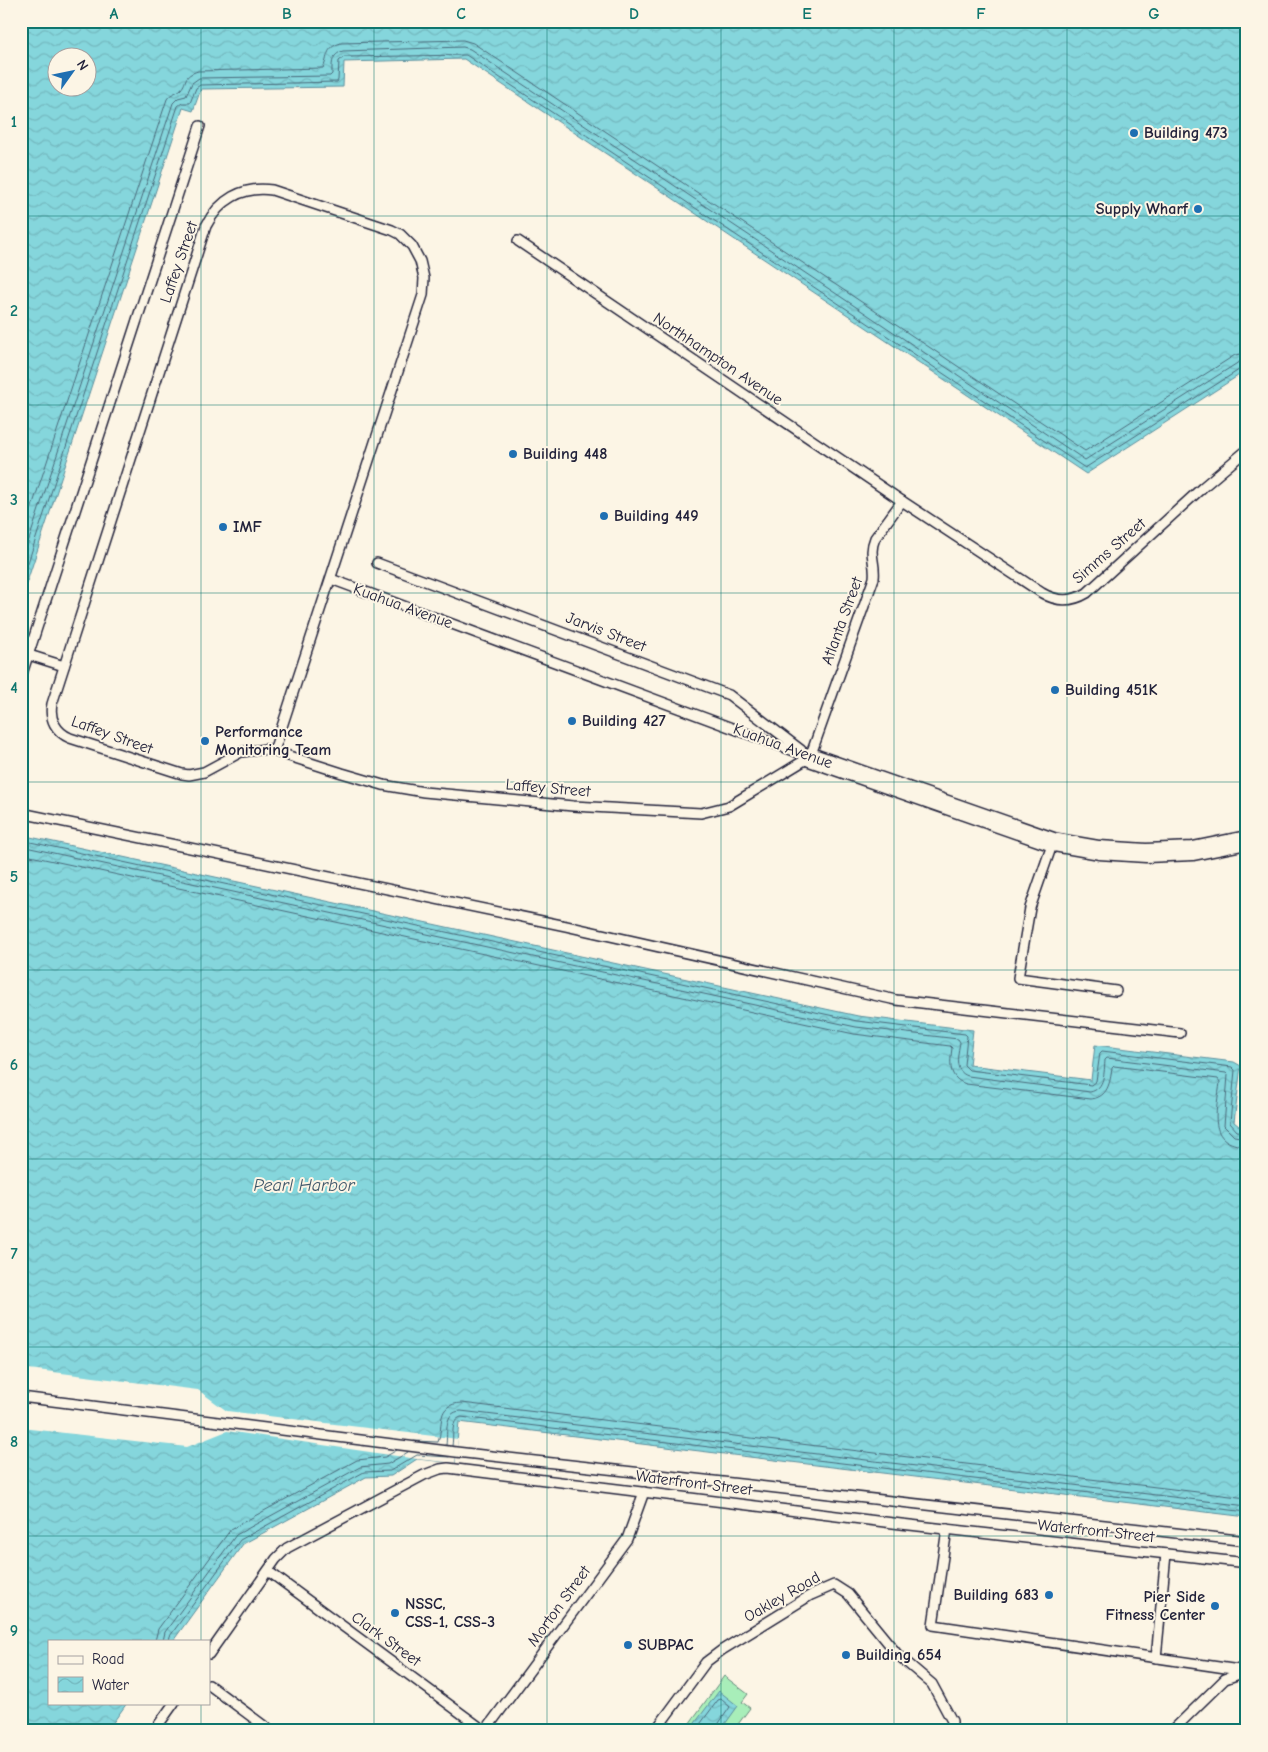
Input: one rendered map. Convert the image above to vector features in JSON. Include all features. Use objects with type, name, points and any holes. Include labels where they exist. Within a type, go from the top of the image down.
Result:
[{"type":"street","name":"Kuahua Avenue","points":[[810,757],[1053,842],[1099,850],[1146,853],[1192,850],[1247,840]]},
{"type":"lane","points":[[21,677],[200,126]]},
{"type":"lane","name":"Laffey Street","points":[[274,751],[423,295],[424,278],[423,270],[412,246],[392,230],[272,190],[263,189],[245,191],[228,199],[221,204],[206,226],[52,704],[51,712],[56,728],[70,738],[174,773],[189,775],[211,769],[241,752],[267,749],[383,785],[424,792],[572,806],[702,813],[729,806],[810,757]]},
{"type":"lane","name":"Northhampton Avenue","points":[[518,241],[902,501]]},
{"type":"lane","name":"Simms Street","points":[[902,501],[1042,594],[1053,599],[1071,600],[1082,596],[1092,589],[1203,487],[1247,450]]},
{"type":"lane","name":"Atlanta Street","points":[[810,757],[874,578],[871,555],[875,538],[902,501]]},
{"type":"lane","name":"Jarvis Street","points":[[377,562],[730,695],[810,757]]},
{"type":"lane","name":"Kuahua Avenue","points":[[330,579],[810,757]]},
{"type":"lane","points":[[28,654],[64,666]]},
{"type":"lane","points":[[21,813],[566,926],[896,1000],[1180,1033]]},
{"type":"lane","points":[[1053,842],[1030,908],[1018,978],[1116,991]]},
{"type":"lane","points":[[21,1397],[456,1452],[1247,1540]]},
{"type":"lane","name":"Waterfront Street","points":[[210,1653],[268,1571],[287,1548],[424,1475],[440,1469],[457,1469],[947,1529],[1247,1563]]},
{"type":"lane","name":"Morton Street","points":[[485,1731],[627,1539],[644,1492]]},
{"type":"lane","points":[[947,1529],[933,1625],[1246,1672]]},
{"type":"lane","points":[[1156,1658],[1166,1554]]},
{"type":"lane","name":"Clark Street","points":[[268,1571],[485,1731]]},
{"type":"lane","name":"Oakley Road","points":[[655,1731],[706,1662],[722,1650],[811,1595],[834,1585],[848,1594],[898,1655],[932,1684],[952,1721],[952,1731]]},
{"type":"lane","points":[[1172,1731],[1225,1680],[1246,1672]]},
{"type":"lane","points":[[210,1686],[271,1731]]},
{"type":"lane","points":[[154,1731],[173,1704]]},
{"type":"green space","points":[[724,1676],[748,1694],[742,1702],[750,1708],[733,1731],[684,1731]]},
{"type":"water","points":[[21,21],[1247,21],[1247,370],[1086,474],[464,59],[344,62],[343,87],[201,89],[193,111],[183,108],[21,600]]},
{"type":"water","name":"Pearl Harbor","points":[[21,835],[858,1016],[973,1030],[969,1065],[1091,1080],[1095,1045],[1234,1062],[1241,1066],[1234,1122],[1239,1126],[1247,1127],[1247,1517],[459,1422],[455,1463],[417,1459],[391,1476],[366,1477],[243,1544],[174,1640],[48,1640],[48,1704],[126,1704],[107,1731],[21,1731]]},
{"type":"water","points":[[719,1691],[738,1706],[720,1731],[689,1731]]},
{"type":"pier","points":[[21,1368],[198,1390],[227,1411],[458,1439],[455,1463],[227,1431],[187,1447],[21,1428]]},
{"type":"place","name":"Building 473","points":[[1134,133]]},
{"type":"place","name":"Supply Wharf","points":[[1198,209]]},
{"type":"place","name":"Building 448","points":[[513,454]]},
{"type":"place","name":"Building 449","points":[[604,516]]},
{"type":"place","name":"IMF","points":[[223,527]]},
{"type":"place","name":"Building 451K","points":[[1055,690]]},
{"type":"place","name":"Building 427","points":[[572,721]]},
{"type":"place","name":"Performance Monitoring Team","points":[[205,741]]},
{"type":"place","name":"Building 683","points":[[1049,1595]]},
{"type":"place","name":"Pier Side Fitness Center","points":[[1215,1606]]},
{"type":"place","name":"NSSC, CSS-1, CSS-3","points":[[395,1613]]},
{"type":"place","name":"SUBPAC","points":[[628,1645]]},
{"type":"place","name":"Building 654","points":[[846,1655]]}]
